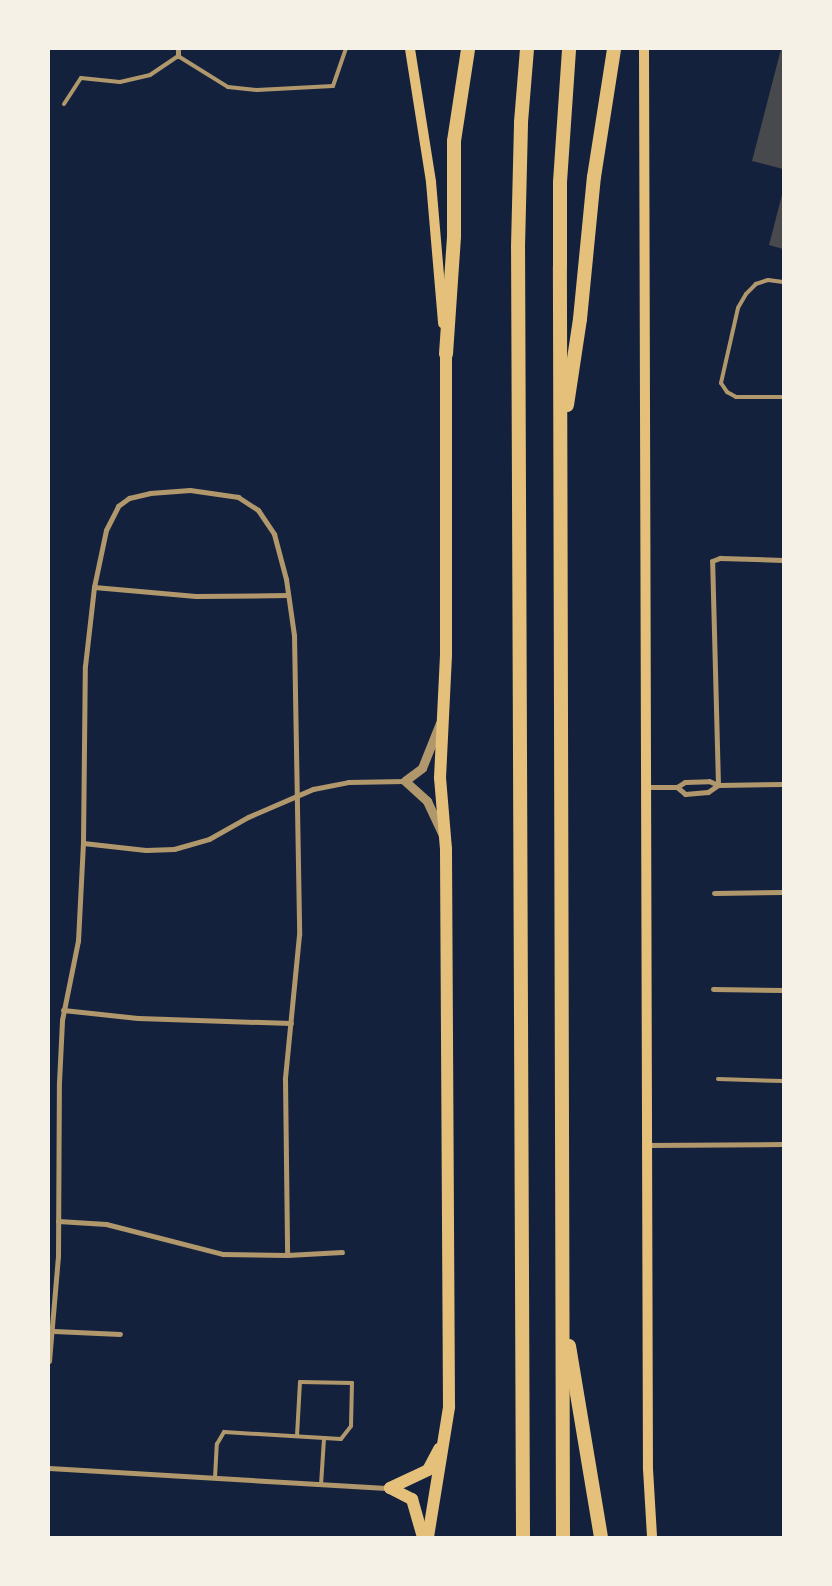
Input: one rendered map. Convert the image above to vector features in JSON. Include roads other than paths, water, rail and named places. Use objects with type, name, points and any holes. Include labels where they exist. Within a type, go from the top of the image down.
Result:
[{"type":"highway","points":[[446,354],[454,236],[454,141],[468,49]]},
{"type":"highway","points":[[523,1537],[518,247],[521,122],[528,49]]},
{"type":"highway","points":[[564,1537],[560,182],[569,49]]},
{"type":"highway","points":[[560,450],[580,319],[594,177],[614,49]]},
{"type":"highway","points":[[563,1312],[601,1537]]},
{"type":"main road","points":[[410,49],[431,182],[446,354],[446,655],[441,720],[448,970],[449,1407],[428,1537]]},
{"type":"main road","points":[[644,49],[648,1469],[652,1537]]},
{"type":"main road","points":[[390,1488],[428,1470],[443,1440]]},
{"type":"main road","points":[[390,1488],[412,1499],[423,1537]]},
{"type":"street","points":[[178,49],[178,56]]},
{"type":"street","points":[[49,1361],[54,1331],[58,1221],[58,1082],[63,1010],[78,941],[83,843],[85,666],[94,587],[106,530],[118,506],[129,498],[150,493],[190,490],[238,497],[258,510],[274,534],[288,595],[294,635],[299,935],[285,1078],[287,1255]]},
{"type":"street","points":[[718,785],[712,562],[720,558],[783,560]]},
{"type":"street","points":[[94,587],[196,596],[288,595]]},
{"type":"street","points":[[83,843],[146,850],[174,849],[209,839],[313,789],[348,782],[405,781],[422,768],[441,720]]},
{"type":"street","points":[[405,781],[427,801],[443,837]]},
{"type":"street","points":[[645,787],[677,787],[685,782],[709,781],[718,785],[783,784]]},
{"type":"street","points":[[677,787],[685,794],[708,792],[718,785]]},
{"type":"street","points":[[714,893],[783,892]]},
{"type":"street","points":[[714,989],[783,990]]},
{"type":"street","points":[[63,1010],[138,1018],[291,1023]]},
{"type":"street","points":[[647,1145],[783,1144]]},
{"type":"street","points":[[58,1221],[106,1224],[224,1254],[287,1255],[342,1252]]},
{"type":"street","points":[[54,1331],[120,1334]]},
{"type":"street","points":[[49,1468],[390,1488]]},
{"type":"lane","points":[[64,104],[81,78],[120,82],[150,75],[178,56],[228,87],[278,90],[334,86],[346,49]]},
{"type":"lane","points":[[783,282],[768,280],[756,284],[746,294],[738,308],[721,383],[727,392],[736,397],[783,397]]},
{"type":"lane","points":[[718,1079],[783,1080]]},
{"type":"lane","points":[[215,1478],[217,1444],[224,1432],[341,1439],[348,1431],[352,1383],[300,1382],[297,1436]]},
{"type":"lane","points":[[321,1485],[324,1438]]}]
